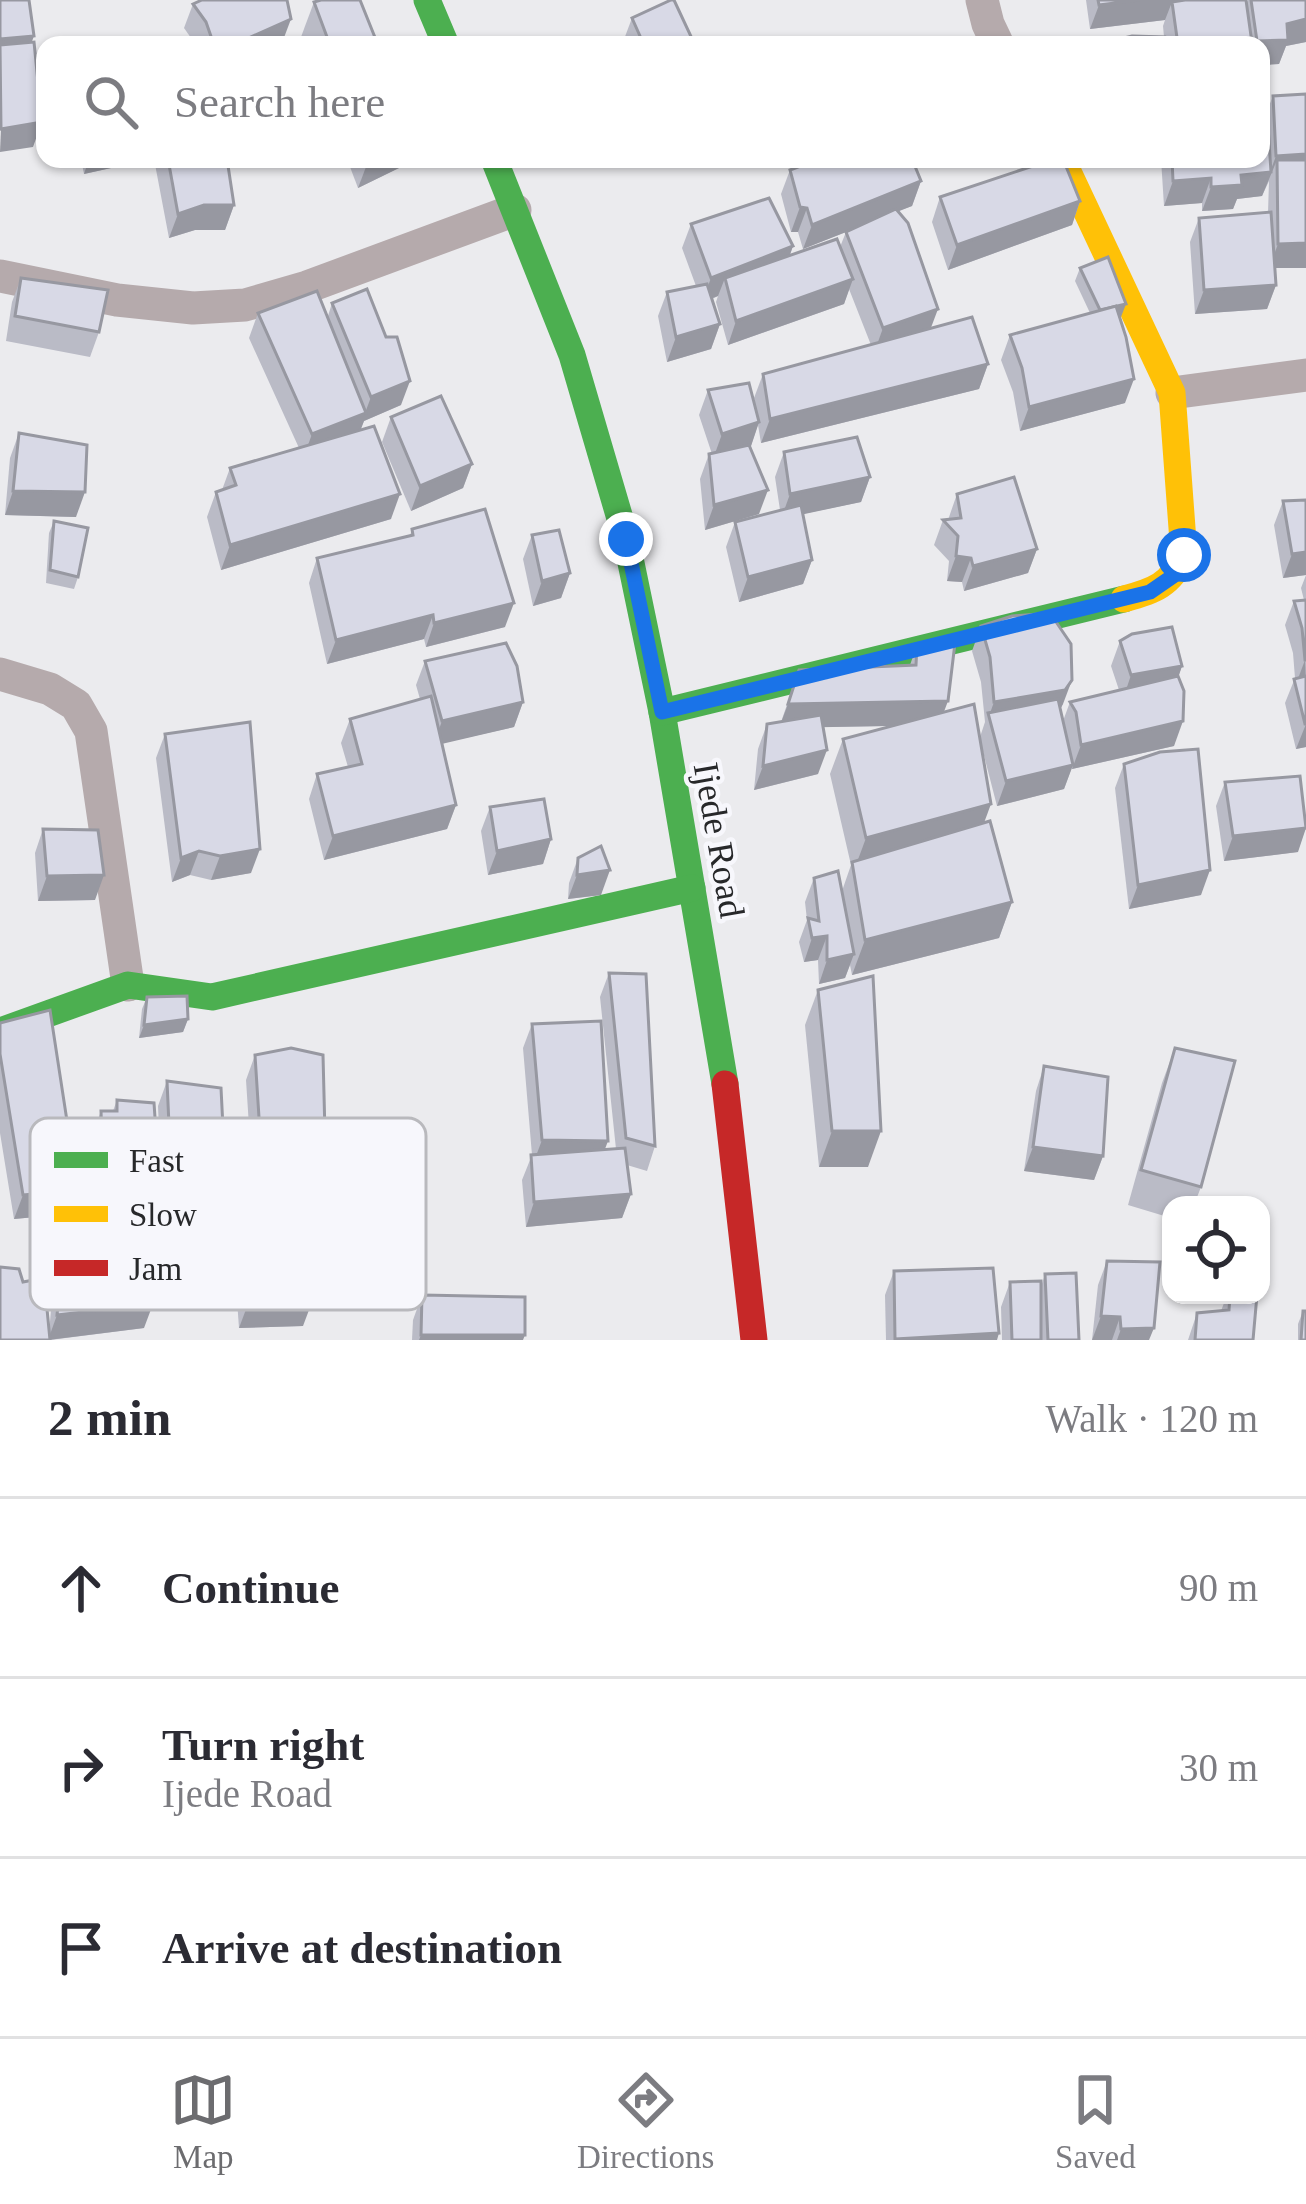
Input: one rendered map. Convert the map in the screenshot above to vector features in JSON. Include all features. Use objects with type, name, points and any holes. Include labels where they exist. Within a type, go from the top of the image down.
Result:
[{"type":"street","points":[[427,0],[442,36]]},
{"type":"street","points":[[982,0],[994,36]]},
{"type":"street","name":"Ijede Road","points":[[498,168],[572,355],[626,539],[662,712],[723,1068],[754,1340]]},
{"type":"street","points":[[662,712],[1150,592],[1176,574],[1184,555],[1172,392],[1066,168]]},
{"type":"street","points":[[0,276],[117,300],[193,308],[245,305],[515,210]]},
{"type":"street","points":[[1172,392],[1306,375]]},
{"type":"street","points":[[0,674],[50,689],[76,705],[91,731],[128,985]]},
{"type":"street","points":[[0,1031],[128,985],[212,997],[692,888]]},
{"type":"building","points":[[0,0],[29,0],[34,36],[0,39]]},
{"type":"building","points":[[202,0],[287,0],[291,19],[253,36],[211,36],[193,4]]},
{"type":"building","points":[[360,0],[374,36],[327,36],[314,2]]},
{"type":"building","points":[[674,0],[691,36],[640,36],[632,18]]},
{"type":"building","points":[[1098,0],[1139,0],[1099,5]]},
{"type":"building","points":[[1246,0],[1251,36],[1177,36],[1172,2]]},
{"type":"building","points":[[1251,0],[1306,0],[1306,19],[1287,24],[1288,40],[1256,36]]},
{"type":"building","points":[[34,42],[36,123],[1,129],[0,45]]},
{"type":"building","points":[[1306,94],[1306,154],[1276,156],[1273,96]]},
{"type":"building","points":[[1270,157],[1271,172],[1241,175],[1242,185],[1211,187],[1211,178],[1173,181],[1172,168],[1270,168]]},
{"type":"building","points":[[1277,160],[1306,160],[1306,243],[1278,244]]},
{"type":"building","points":[[170,168],[228,168],[234,205],[204,205],[178,214]]},
{"type":"building","points":[[916,168],[921,181],[812,225],[807,208],[800,207],[790,170]]},
{"type":"building","points":[[1027,168],[1067,168],[1080,201],[957,245],[940,197]]},
{"type":"building","points":[[769,198],[793,246],[711,278],[691,224]]},
{"type":"building","points":[[896,209],[908,223],[938,309],[883,328],[846,232]]},
{"type":"building","points":[[1271,212],[1276,285],[1204,290],[1199,218]]},
{"type":"building","points":[[837,239],[853,279],[736,321],[725,278]]},
{"type":"building","points":[[1108,257],[1126,304],[1100,310],[1080,268]]},
{"type":"building","points":[[21,278],[108,290],[99,332],[15,316]]},
{"type":"building","points":[[707,284],[720,324],[676,337],[667,292]]},
{"type":"building","points":[[367,289],[386,337],[397,337],[410,381],[371,397],[332,303]]},
{"type":"building","points":[[317,291],[366,413],[312,434],[258,313]]},
{"type":"building","points":[[1116,306],[1134,379],[1029,407],[1010,335]]},
{"type":"building","points":[[972,317],[988,364],[770,419],[763,374]]},
{"type":"building","points":[[749,383],[759,422],[722,434],[708,390]]},
{"type":"building","points":[[441,396],[472,464],[420,486],[391,417]]},
{"type":"building","points":[[374,426],[400,494],[230,545],[216,492],[236,485],[230,468]]},
{"type":"building","points":[[19,433],[87,445],[85,492],[13,491]]},
{"type":"building","points":[[857,437],[870,477],[790,494],[784,452]]},
{"type":"building","points":[[749,445],[768,490],[714,505],[709,454]]},
{"type":"building","points":[[1014,477],[1037,549],[973,566],[971,558],[956,556],[958,536],[943,520],[961,518],[957,494]]},
{"type":"building","points":[[1306,500],[1306,552],[1292,554],[1283,501]]},
{"type":"building","points":[[801,505],[812,560],[748,577],[735,522]]},
{"type":"building","points":[[485,509],[514,603],[434,623],[433,615],[336,640],[317,558],[413,535],[412,529]]},
{"type":"building","points":[[54,521],[88,528],[78,577],[50,570]]},
{"type":"building","points":[[559,530],[570,573],[542,581],[532,535]]},
{"type":"building","points":[[1306,600],[1306,660],[1305,660],[1294,601]]},
{"type":"building","points":[[1050,613],[1071,644],[1072,680],[1065,690],[994,702],[990,657],[981,626],[1012,616]]},
{"type":"building","points":[[1172,627],[1182,666],[1131,675],[1120,641],[1132,634]]},
{"type":"building","points":[[506,643],[517,666],[523,702],[442,721],[425,661]]},
{"type":"building","points":[[955,643],[948,701],[788,704],[799,670],[916,665],[917,645]]},
{"type":"building","points":[[1178,676],[1184,691],[1183,721],[1081,745],[1070,702]]},
{"type":"building","points":[[1306,676],[1306,724],[1305,724],[1294,679]]},
{"type":"building","points":[[431,696],[456,805],[333,836],[317,774],[362,764],[350,719]]},
{"type":"building","points":[[1058,699],[1073,765],[1006,781],[988,713]]},
{"type":"building","points":[[974,704],[991,804],[866,838],[843,739]]},
{"type":"building","points":[[821,715],[827,750],[763,766],[767,724]]},
{"type":"building","points":[[250,722],[260,849],[220,856],[199,851],[181,858],[165,734]]},
{"type":"building","points":[[1198,749],[1210,870],[1138,885],[1124,764],[1160,752]]},
{"type":"building","points":[[1300,776],[1306,828],[1233,836],[1225,782]]},
{"type":"building","points":[[544,799],[551,839],[497,851],[490,807]]},
{"type":"building","points":[[990,821],[1012,902],[865,940],[852,862]]},
{"type":"building","points":[[43,829],[98,830],[104,875],[47,876]]},
{"type":"building","points":[[601,846],[610,870],[577,875],[578,858]]},
{"type":"building","points":[[838,871],[854,954],[827,960],[827,936],[812,938],[808,918],[819,921],[814,878]]},
{"type":"building","points":[[609,973],[646,974],[655,1146],[626,1138]]},
{"type":"building","points":[[873,976],[881,1131],[832,1131],[818,990]]},
{"type":"building","points":[[187,996],[188,1019],[144,1025],[147,997]]},
{"type":"building","points":[[50,1010],[67,1118],[30,1118],[30,1194],[23,1195],[0,1054],[0,1023]]},
{"type":"building","points":[[601,1021],[608,1141],[542,1140],[532,1024]]},
{"type":"building","points":[[291,1048],[323,1055],[325,1118],[259,1118],[255,1055]]},
{"type":"building","points":[[1175,1048],[1235,1061],[1201,1187],[1141,1170]]},
{"type":"building","points":[[1044,1066],[1108,1077],[1103,1156],[1033,1147]]},
{"type":"building","points":[[167,1081],[221,1088],[223,1118],[169,1118]]},
{"type":"building","points":[[117,1100],[154,1103],[155,1118],[101,1118],[101,1111],[117,1111]]},
{"type":"building","points":[[625,1148],[631,1194],[534,1202],[531,1155]]},
{"type":"building","points":[[1107,1261],[1160,1262],[1154,1328],[1121,1329],[1120,1317],[1101,1316]]},
{"type":"building","points":[[0,1267],[19,1269],[23,1282],[30,1281],[30,1310],[47,1310],[50,1340],[0,1340]]},
{"type":"building","points":[[993,1268],[999,1333],[895,1339],[894,1271]]},
{"type":"building","points":[[1076,1273],[1079,1340],[1048,1340],[1045,1274]]},
{"type":"building","points":[[1041,1281],[1041,1340],[1012,1340],[1010,1282]]},
{"type":"building","points":[[426,1295],[525,1297],[525,1335],[421,1335]]},
{"type":"building","points":[[1229,1304],[1256,1304],[1253,1340],[1195,1340],[1197,1313],[1229,1310]]},
{"type":"building","points":[[58,1310],[101,1310],[57,1315]]},
{"type":"building","points":[[1306,1311],[1306,1340],[1301,1340]]},
{"type":"traffic: fast","points":[[427,0],[442,36]]},
{"type":"traffic: fast","points":[[498,168],[572,355],[626,539],[662,712],[725,1084]]},
{"type":"traffic: fast","points":[[662,712],[1124,599]]},
{"type":"traffic: fast","points":[[0,1031],[128,985],[212,997],[692,888]]},
{"type":"traffic: slow","points":[[1066,168],[1172,393],[1184,555],[1160,585],[1124,599]]},
{"type":"traffic: jam","points":[[725,1084],[754,1340]]},
{"type":"route","points":[[626,539],[662,712],[1150,592],[1176,574],[1184,555]]}]
